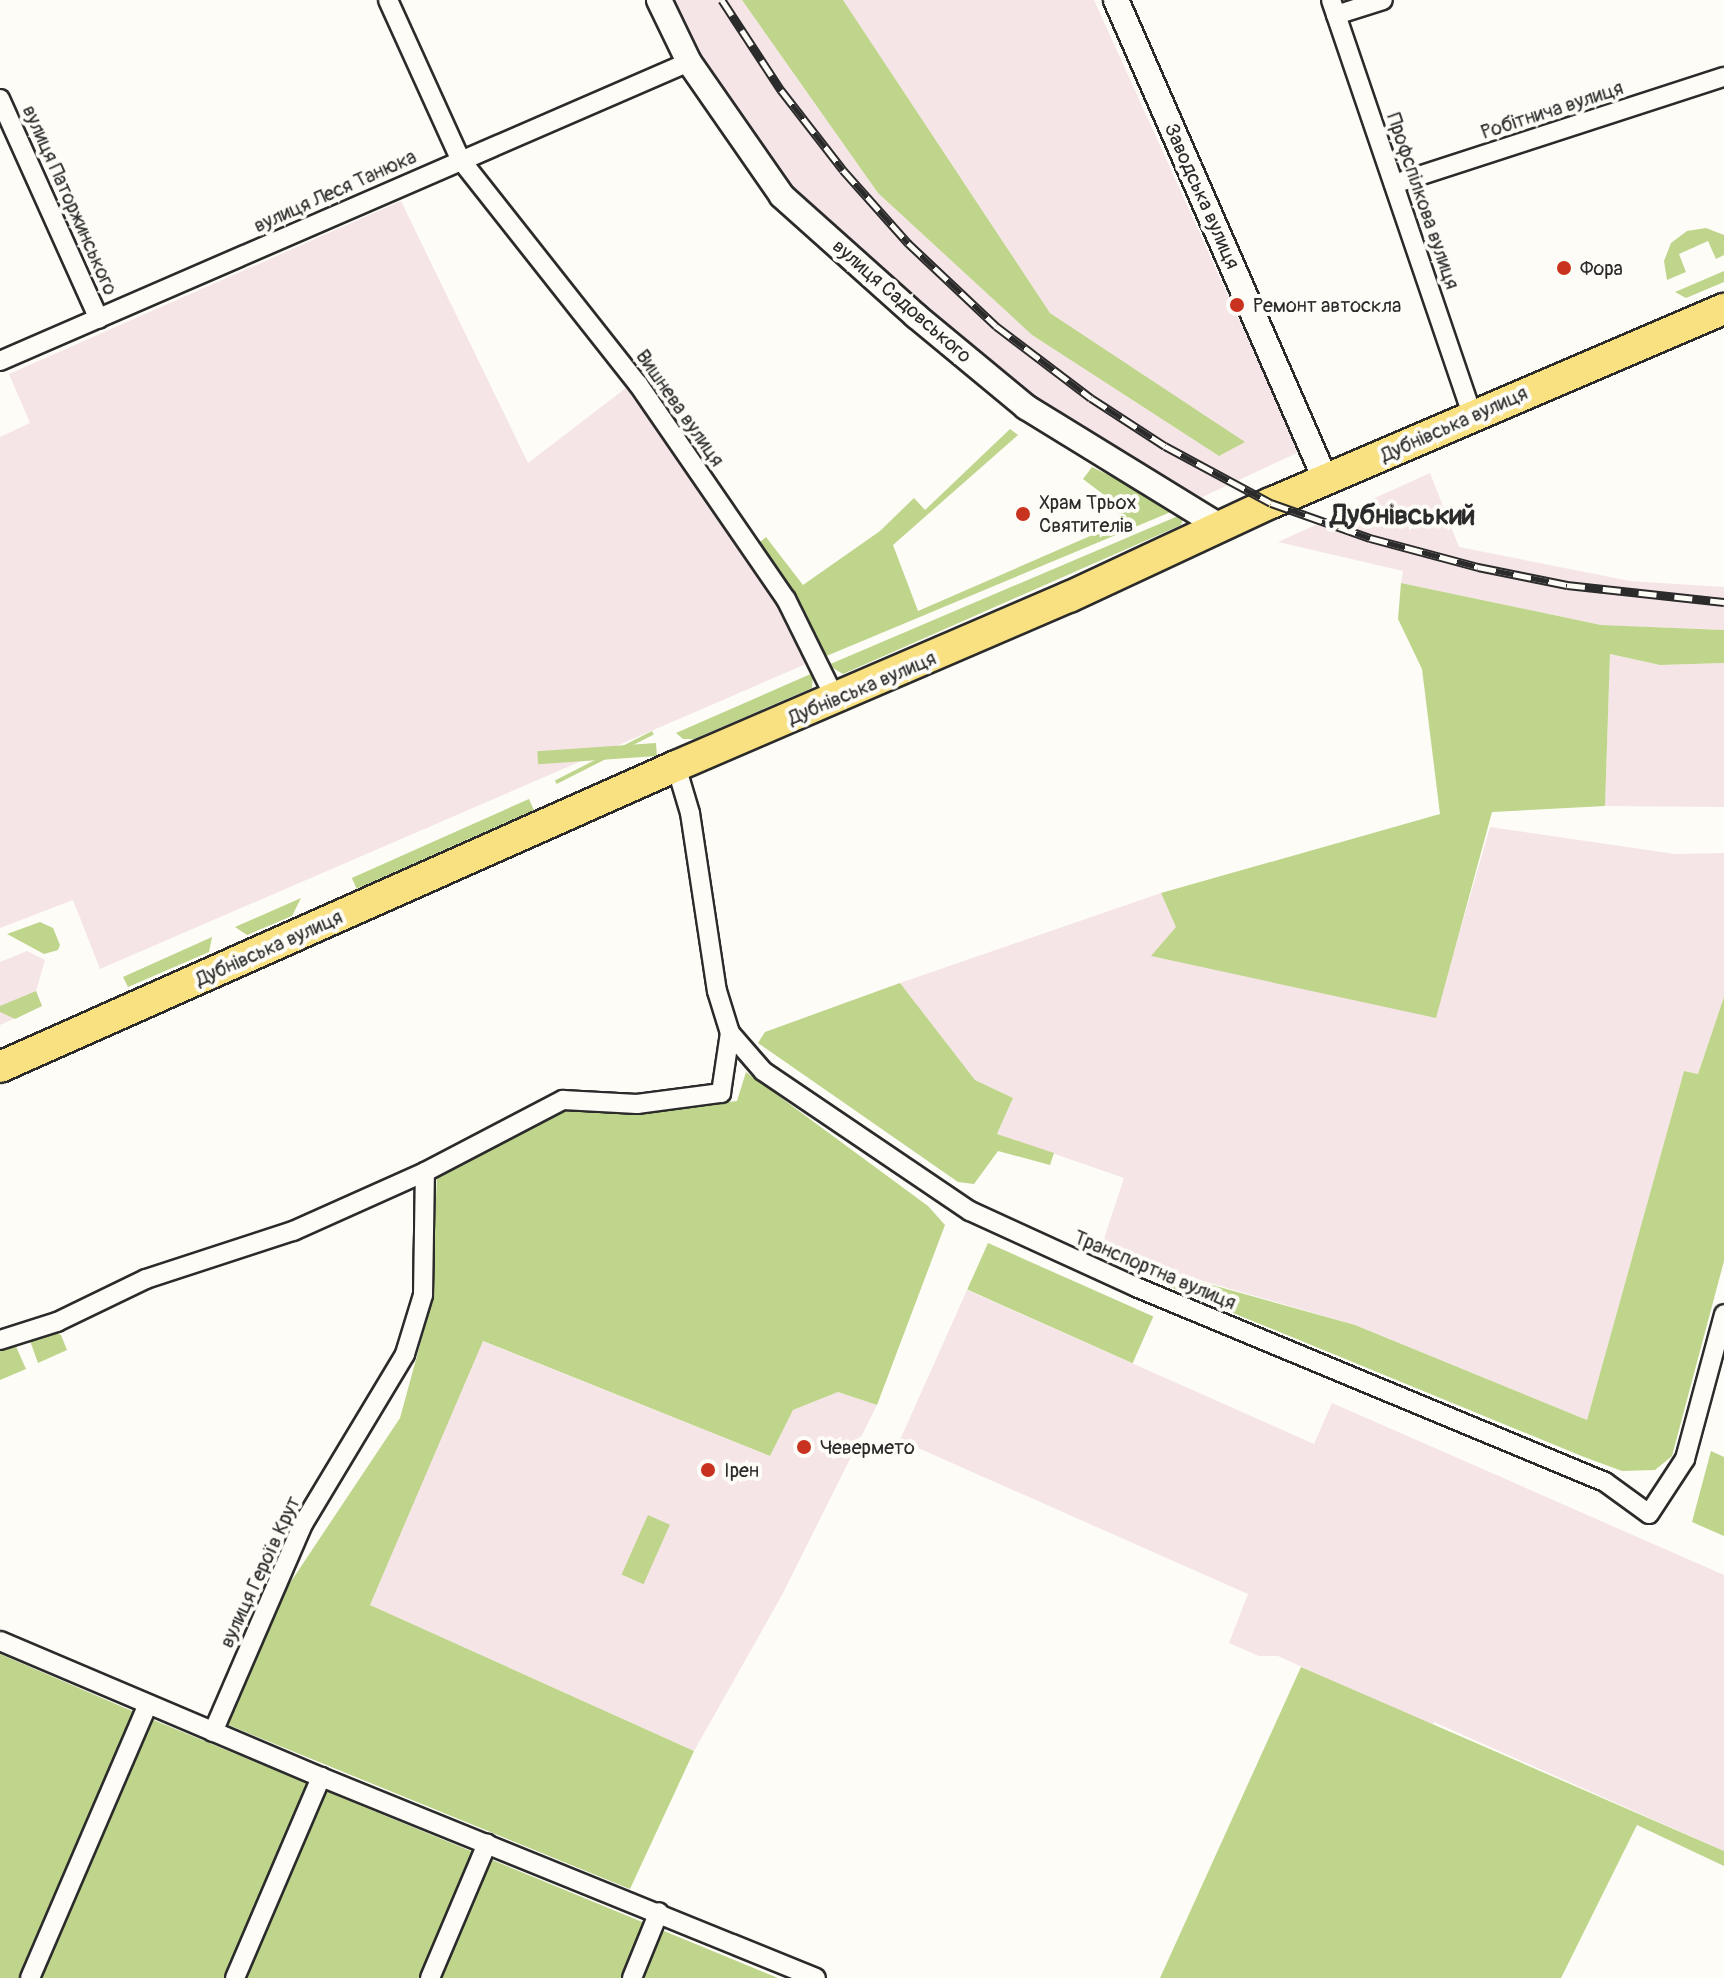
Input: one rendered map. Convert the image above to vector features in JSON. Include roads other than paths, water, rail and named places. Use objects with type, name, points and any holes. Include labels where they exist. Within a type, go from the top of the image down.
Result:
[{"type":"main road","name":"Дубнівська вулиця","points":[[0,1067],[676,766],[836,700],[1473,416],[1724,309]]},
{"type":"street","name":"Вишнева вулиця","points":[[388,0],[460,159],[638,384],[786,599],[836,700]]},
{"type":"street","name":"вулиця Садовського","points":[[659,0],[689,62],[782,196],[916,316],[1026,407],[1221,527]]},
{"type":"street","name":"Заводська вулиця","points":[[1116,0],[1326,481]]},
{"type":"street","points":[[1334,7],[1383,0]]},
{"type":"street","name":"Профспілкова вулиця","points":[[1334,7],[1473,416]]},
{"type":"street","name":"вулиця Леся Танюка","points":[[0,361],[689,62]]},
{"type":"street","name":"Робітнича вулиця","points":[[1394,184],[1724,77]]},
{"type":"street","name":"вулиця Паторжинського","points":[[0,99],[99,319]]},
{"type":"street","name":"Транспортна вулиця","points":[[676,766],[690,813],[717,991],[730,1033],[763,1071],[970,1211],[1158,1296],[1605,1482],[1649,1514],[1685,1459],[1724,1314]]},
{"type":"street","points":[[0,1340],[57,1322],[146,1279],[293,1231],[425,1172],[563,1100],[637,1104],[721,1093],[730,1033]]},
{"type":"street","name":"вулиця Героїв Крут","points":[[213,1732],[303,1524],[405,1354],[423,1295],[425,1172]]},
{"type":"street","points":[[0,1641],[321,1777],[816,1978]]},
{"type":"street","points":[[30,1978],[148,1704]]},
{"type":"street","points":[[235,1978],[321,1777]]},
{"type":"street","points":[[430,1978],[487,1844]]},
{"type":"street","points":[[632,1978],[659,1912]]},
{"type":"railway","points":[[722,0],[781,90],[843,170],[908,243],[996,326],[1091,398],[1165,446],[1271,503],[1370,538],[1478,567],[1567,585],[1724,602]]},
{"type":"place","name":"Фора","points":[[1564,268]]},
{"type":"place","name":"Ремонт автоскла","points":[[1237,305]]},
{"type":"place","name":"Храм Трьох Святителів","points":[[1023,514]]},
{"type":"place","name":"Чевермето","points":[[804,1447]]},
{"type":"place","name":"Ірен","points":[[708,1470]]},
{"type":"district","name":"Дубнівський","points":[[1403,516]]}]
